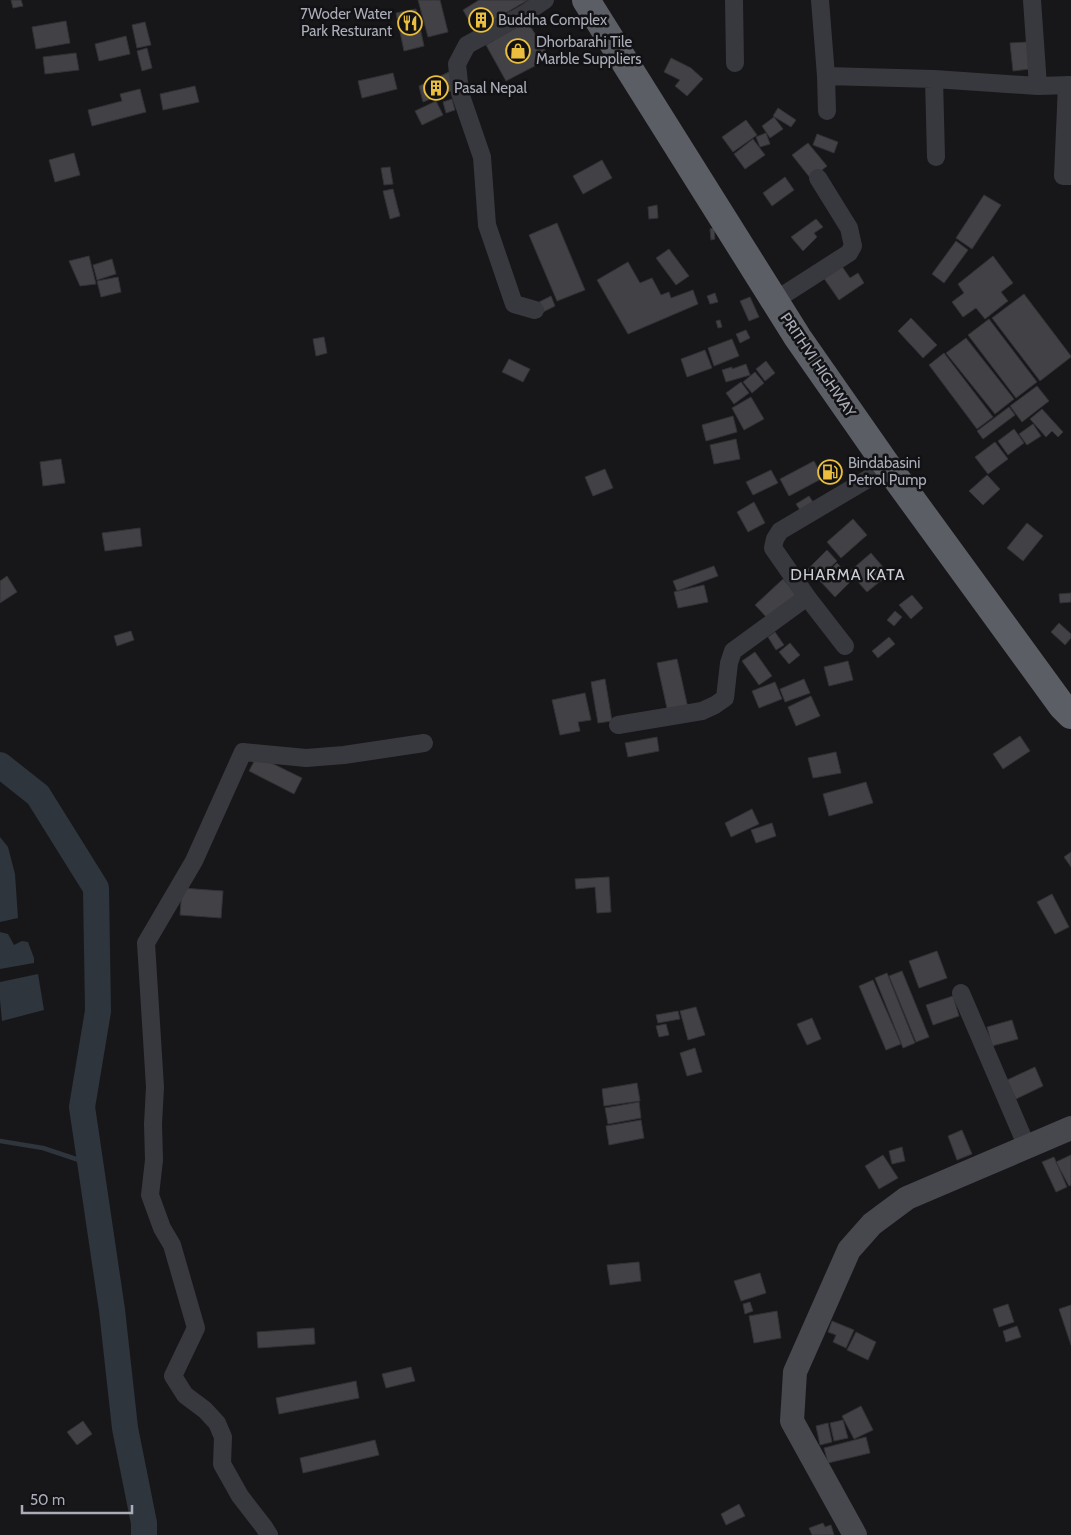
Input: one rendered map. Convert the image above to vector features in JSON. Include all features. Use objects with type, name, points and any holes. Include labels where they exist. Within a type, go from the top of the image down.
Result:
[{"type":"highway","name":"PRITHVI HIGHWAY","points":[[586,0],[774,301],[888,467],[1062,706],[1071,715]]},
{"type":"main road","points":[[855,1535],[792,1421],[795,1372],[849,1250],[872,1224],[907,1198],[1071,1128]]},
{"type":"street","points":[[535,310],[514,304],[487,225],[482,157],[460,93],[457,64],[467,45],[524,14],[545,0]]},
{"type":"street","points":[[734,0],[735,63]]},
{"type":"street","points":[[820,0],[827,111]]},
{"type":"street","points":[[1032,0],[1038,86]]},
{"type":"street","points":[[826,76],[934,79],[1038,86],[1069,85],[1063,176],[1071,176]]},
{"type":"street","points":[[934,79],[936,157]]},
{"type":"street","points":[[774,301],[849,253],[853,246],[849,228],[818,178]]},
{"type":"street","points":[[845,646],[772,548],[780,530],[888,467]]},
{"type":"street","points":[[618,725],[702,711],[715,705],[725,698],[729,663],[733,651],[807,597]]},
{"type":"street","points":[[269,1535],[240,1496],[222,1464],[223,1437],[217,1423],[185,1395],[173,1376],[196,1328],[172,1245],[162,1228],[150,1195],[154,1160],[155,1087],[146,942],[194,861],[243,752],[306,758],[344,755],[424,743]]},
{"type":"street","points":[[961,993],[1028,1147]]},
{"type":"shaded area","points":[[0,837],[8,847],[15,874],[18,918],[0,922]]},
{"type":"shaded area","points":[[0,932],[8,934],[14,945],[22,941],[28,942],[34,963],[0,969]]},
{"type":"shaded area","points":[[38,974],[44,1010],[2,1021],[0,982]]},
{"type":"building","points":[[11,0],[21,0],[23,6],[13,8]]},
{"type":"building","points":[[418,0],[440,0],[448,32],[428,37]]},
{"type":"building","name":"Buddha Complex","points":[[479,0],[528,0],[475,31],[463,10]]},
{"type":"building","points":[[416,9],[424,46],[404,51],[396,13]]},
{"type":"building","points":[[66,21],[70,43],[36,49],[32,27]]},
{"type":"building","name":"Dhorbarahi Tile Marble Suppliers","points":[[527,21],[550,58],[506,81],[486,45]]},
{"type":"building","points":[[145,22],[151,45],[137,48],[132,25]]},
{"type":"building","points":[[126,36],[130,54],[99,61],[95,44]]},
{"type":"building","points":[[1027,42],[1030,69],[1013,71],[1010,43]]},
{"type":"building","points":[[147,48],[152,68],[142,71],[137,51]]},
{"type":"building","points":[[76,53],[79,70],[45,74],[43,57]]},
{"type":"building","points":[[671,58],[691,68],[703,79],[687,96],[675,86],[680,80],[664,72]]},
{"type":"building","name":"Pasal Nepal","points":[[449,72],[453,90],[423,102],[419,86]]},
{"type":"building","points":[[393,73],[397,89],[362,98],[358,81]]},
{"type":"building","points":[[195,86],[199,102],[163,110],[160,94]]},
{"type":"building","points":[[140,89],[146,112],[92,126],[88,110],[122,101],[120,94]]},
{"type":"building","points":[[452,99],[455,110],[446,113],[443,102]]},
{"type":"building","points":[[436,101],[443,115],[422,125],[415,111]]},
{"type":"building","points":[[778,108],[796,120],[791,127],[773,116]]},
{"type":"building","points":[[774,117],[783,129],[770,138],[762,126]]},
{"type":"building","points":[[746,120],[757,135],[733,152],[722,137]]},
{"type":"building","points":[[766,133],[770,144],[760,147],[756,137]]},
{"type":"building","points":[[817,134],[838,142],[834,153],[813,145]]},
{"type":"building","points":[[753,139],[765,155],[745,169],[734,154]]},
{"type":"building","points":[[808,143],[827,166],[811,179],[792,155]]},
{"type":"building","points":[[74,153],[80,175],[55,182],[49,160]]},
{"type":"building","points":[[602,160],[612,178],[583,194],[573,176]]},
{"type":"building","points":[[390,167],[393,184],[384,185],[381,168]]},
{"type":"building","points":[[785,177],[794,190],[772,206],[763,193]]},
{"type":"building","points":[[393,189],[400,216],[390,219],[383,191]]},
{"type":"building","points":[[984,195],[1001,205],[972,249],[956,238]]},
{"type":"building","points":[[657,205],[658,218],[649,219],[648,207]]},
{"type":"building","points":[[816,219],[823,227],[814,233],[817,237],[803,251],[791,237]]},
{"type":"building","points":[[557,223],[585,290],[557,301],[529,235]]},
{"type":"building","points":[[714,228],[715,239],[711,240],[710,229]]},
{"type":"building","points":[[956,241],[968,250],[944,283],[932,274]]},
{"type":"building","points":[[669,249],[689,276],[676,285],[656,258]]},
{"type":"building","points":[[89,256],[96,284],[80,286],[69,261]]},
{"type":"building","points":[[993,256],[1013,283],[1001,292],[1008,301],[985,319],[976,308],[963,317],[952,302],[964,293],[958,284]]},
{"type":"building","points":[[112,259],[116,274],[97,280],[93,265]]},
{"type":"building","points":[[628,262],[640,283],[652,278],[661,295],[669,292],[671,298],[693,290],[698,304],[628,334],[597,280]]},
{"type":"building","points":[[841,265],[850,278],[858,273],[864,283],[839,300],[823,277]]},
{"type":"building","points":[[118,277],[121,292],[101,297],[97,281]]},
{"type":"building","points":[[715,293],[718,302],[710,304],[707,296]]},
{"type":"building","points":[[1024,294],[1071,356],[1040,381],[992,318]]},
{"type":"building","points":[[551,296],[555,306],[543,312],[539,302]]},
{"type":"building","points":[[750,297],[759,317],[749,321],[740,301]]},
{"type":"building","points":[[911,318],[937,345],[923,358],[898,331]]},
{"type":"building","points":[[989,319],[1037,382],[1016,398],[968,335]]},
{"type":"building","points":[[720,320],[722,327],[718,328],[716,321]]},
{"type":"building","points":[[746,330],[750,338],[740,343],[736,334]]},
{"type":"building","points":[[324,337],[327,353],[316,356],[313,339]]},
{"type":"building","points":[[966,338],[1014,399],[995,414],[946,353]]},
{"type":"building","points":[[732,339],[739,356],[714,366],[708,348]]},
{"type":"building","points":[[705,350],[712,368],[687,377],[681,359]]},
{"type":"building","points":[[944,353],[993,417],[977,429],[929,365]]},
{"type":"building","points":[[509,359],[530,369],[523,382],[502,372]]},
{"type":"building","points":[[766,361],[775,373],[765,381],[756,369]]},
{"type":"building","points":[[746,364],[750,375],[726,382],[722,370]]},
{"type":"building","points":[[755,372],[764,383],[752,393],[743,382]]},
{"type":"building","points":[[741,382],[749,393],[734,404],[726,393]]},
{"type":"building","points":[[1037,386],[1049,401],[1022,422],[1010,406]]},
{"type":"building","points":[[751,397],[764,419],[744,430],[732,408]]},
{"type":"building","points":[[1009,407],[1015,415],[983,439],[977,431]]},
{"type":"building","points":[[1042,409],[1063,432],[1058,437],[1052,431],[1046,437],[1030,419]]},
{"type":"building","points":[[733,416],[737,432],[706,441],[702,425]]},
{"type":"building","points":[[1033,424],[1041,436],[1027,445],[1019,434]]},
{"type":"building","points":[[1014,429],[1024,443],[1008,455],[998,441]]},
{"type":"building","points":[[736,439],[740,459],[714,464],[710,445]]},
{"type":"building","points":[[995,442],[1008,459],[988,474],[975,457]]},
{"type":"building","points":[[61,459],[65,483],[43,486],[40,462]]},
{"type":"building","points":[[814,461],[823,478],[789,496],[780,479]]},
{"type":"building","points":[[605,469],[613,488],[593,496],[585,477]]},
{"type":"building","points":[[771,470],[778,483],[753,495],[746,482]]},
{"type":"building","points":[[987,475],[1000,489],[983,505],[969,491]]},
{"type":"building","points":[[809,496],[813,502],[800,510],[796,504]]},
{"type":"building","points":[[754,502],[765,523],[748,532],[737,512]]},
{"type":"building","points":[[853,519],[867,535],[841,558],[827,542]]},
{"type":"building","points":[[1027,523],[1043,536],[1023,561],[1007,548]]},
{"type":"building","points":[[140,528],[142,546],[105,551],[102,533]]},
{"type":"building","points":[[827,550],[837,561],[816,581],[806,571]]},
{"type":"building","points":[[871,553],[889,574],[867,592],[849,572]]},
{"type":"building","points":[[837,563],[853,579],[835,597],[820,581]]},
{"type":"building","points":[[714,566],[718,576],[677,591],[673,581]]},
{"type":"building","points":[[7,576],[17,592],[0,603],[0,581]]},
{"type":"building","points":[[783,579],[798,596],[770,621],[755,605]]},
{"type":"building","points":[[704,585],[708,602],[678,608],[674,592]]},
{"type":"building","points":[[1071,593],[1071,602],[1060,603],[1059,594]]},
{"type":"building","points":[[912,595],[923,608],[911,619],[899,605]]},
{"type":"building","points":[[895,611],[902,617],[894,626],[887,620]]},
{"type":"building","points":[[1059,623],[1071,634],[1071,638],[1065,645],[1051,632]]},
{"type":"building","points":[[131,631],[134,640],[117,646],[114,636]]},
{"type":"building","points":[[775,632],[784,645],[776,650],[768,637]]},
{"type":"building","points":[[889,637],[895,644],[878,658],[872,651]]},
{"type":"building","points":[[790,643],[800,655],[789,664],[779,652]]},
{"type":"building","points":[[755,652],[772,676],[759,685],[742,661]]},
{"type":"building","points":[[677,659],[688,708],[668,713],[657,663]]},
{"type":"building","points":[[848,661],[853,680],[829,686],[824,667]]},
{"type":"building","points":[[605,679],[612,721],[598,723],[591,682]]},
{"type":"building","points":[[804,679],[810,693],[785,702],[780,689]]},
{"type":"building","points":[[775,682],[782,699],[759,708],[752,691]]},
{"type":"building","points":[[585,693],[591,720],[578,722],[580,731],[560,735],[552,700]]},
{"type":"building","points":[[811,696],[820,716],[796,726],[788,707]]},
{"type":"building","points":[[1020,736],[1030,751],[1003,769],[993,754]]},
{"type":"building","points":[[657,737],[659,751],[628,757],[625,743]]},
{"type":"building","points":[[836,752],[841,773],[813,778],[808,758]]},
{"type":"building","points":[[257,756],[302,778],[294,794],[249,771]]},
{"type":"building","points":[[866,782],[873,803],[829,816],[823,794]]},
{"type":"building","points":[[752,809],[759,824],[731,837],[725,823]]},
{"type":"building","points":[[772,823],[776,836],[756,843],[751,830]]},
{"type":"building","points":[[1071,852],[1071,867],[1064,857]]},
{"type":"building","points":[[609,877],[611,912],[597,913],[595,887],[576,889],[575,879]]},
{"type":"building","points":[[182,888],[223,891],[221,918],[180,915]]},
{"type":"building","points":[[1052,894],[1069,927],[1055,934],[1037,902]]},
{"type":"building","points":[[937,951],[947,978],[919,988],[909,961]]},
{"type":"building","points":[[902,971],[929,1037],[916,1042],[889,976]]},
{"type":"building","points":[[887,973],[915,1043],[903,1048],[875,978]]},
{"type":"building","points":[[873,980],[901,1044],[886,1050],[859,986]]},
{"type":"building","points":[[953,996],[959,1016],[933,1025],[926,1005]]},
{"type":"building","points":[[696,1007],[705,1035],[688,1040],[680,1011]]},
{"type":"building","points":[[678,1011],[680,1019],[658,1023],[656,1015]]},
{"type":"building","points":[[812,1018],[821,1039],[807,1045],[797,1024]]},
{"type":"building","points":[[1012,1020],[1018,1039],[992,1046],[987,1027]]},
{"type":"building","points":[[666,1024],[669,1035],[659,1037],[656,1026]]},
{"type":"building","points":[[695,1048],[702,1072],[687,1076],[680,1053]]},
{"type":"building","points":[[1035,1067],[1043,1086],[1016,1099],[1007,1080]]},
{"type":"building","points":[[637,1083],[640,1101],[604,1106],[602,1089]]},
{"type":"building","points":[[639,1102],[641,1118],[608,1124],[605,1108]]},
{"type":"building","points":[[641,1120],[644,1138],[609,1145],[606,1126]]},
{"type":"building","points":[[962,1130],[972,1154],[957,1160],[948,1136]]},
{"type":"building","points":[[902,1147],[905,1161],[892,1164],[889,1151]]},
{"type":"building","points":[[883,1155],[898,1178],[879,1189],[865,1166]]},
{"type":"building","points":[[1071,1155],[1071,1185],[1069,1186],[1056,1162]]},
{"type":"building","points":[[1054,1157],[1067,1187],[1056,1192],[1042,1162]]},
{"type":"building","points":[[639,1262],[641,1281],[610,1285],[607,1265]]},
{"type":"building","points":[[760,1273],[766,1293],[741,1301],[734,1281]]},
{"type":"building","points":[[750,1302],[753,1311],[745,1314],[743,1304]]},
{"type":"building","points":[[1008,1304],[1014,1322],[999,1327],[993,1309]]},
{"type":"building","points":[[1071,1305],[1071,1345],[1059,1309]]},
{"type":"building","points":[[777,1311],[781,1338],[754,1343],[749,1316]]},
{"type":"building","points":[[832,1321],[854,1330],[846,1348],[833,1342],[836,1335],[828,1332]]},
{"type":"building","points":[[1017,1326],[1021,1337],[1006,1342],[1003,1331]]},
{"type":"building","points":[[314,1328],[315,1344],[258,1348],[257,1332]]},
{"type":"building","points":[[856,1332],[876,1342],[868,1360],[847,1350]]},
{"type":"building","points":[[411,1367],[415,1381],[386,1388],[382,1374]]},
{"type":"building","points":[[356,1381],[359,1398],[279,1414],[276,1398]]},
{"type":"building","points":[[861,1406],[873,1430],[854,1439],[842,1416]]},
{"type":"building","points":[[843,1420],[848,1438],[834,1441],[830,1423]]},
{"type":"building","points":[[83,1421],[92,1434],[77,1445],[67,1432]]},
{"type":"building","points":[[828,1423],[832,1442],[820,1445],[816,1426]]},
{"type":"building","points":[[866,1437],[870,1453],[828,1463],[824,1448]]},
{"type":"building","points":[[375,1440],[379,1455],[303,1473],[300,1458]]},
{"type":"building","points":[[739,1504],[745,1516],[726,1525],[721,1514]]},
{"type":"building","points":[[823,1523],[825,1527],[831,1525],[834,1535],[812,1535],[809,1528]]},
{"type":"waterway","points":[[0,765],[38,795],[96,888],[98,1011],[82,1107],[112,1310],[125,1428],[144,1523],[144,1535]]},
{"type":"waterway","points":[[0,1141],[43,1148],[79,1160],[96,1198]]},
{"type":"place","name":"Buddha Complex","points":[[481,20]]},
{"type":"place","name":"7Woder Water Park Resturant","points":[[410,23]]},
{"type":"place","name":"Dhorbarahi Tile Marble Suppliers","points":[[518,51]]},
{"type":"place","name":"Pasal Nepal","points":[[436,88]]},
{"type":"place","name":"Bindabasini Petrol Pump","points":[[830,472]]},
{"type":"district","name":"DHARMA KATA","points":[[848,574]]}]
